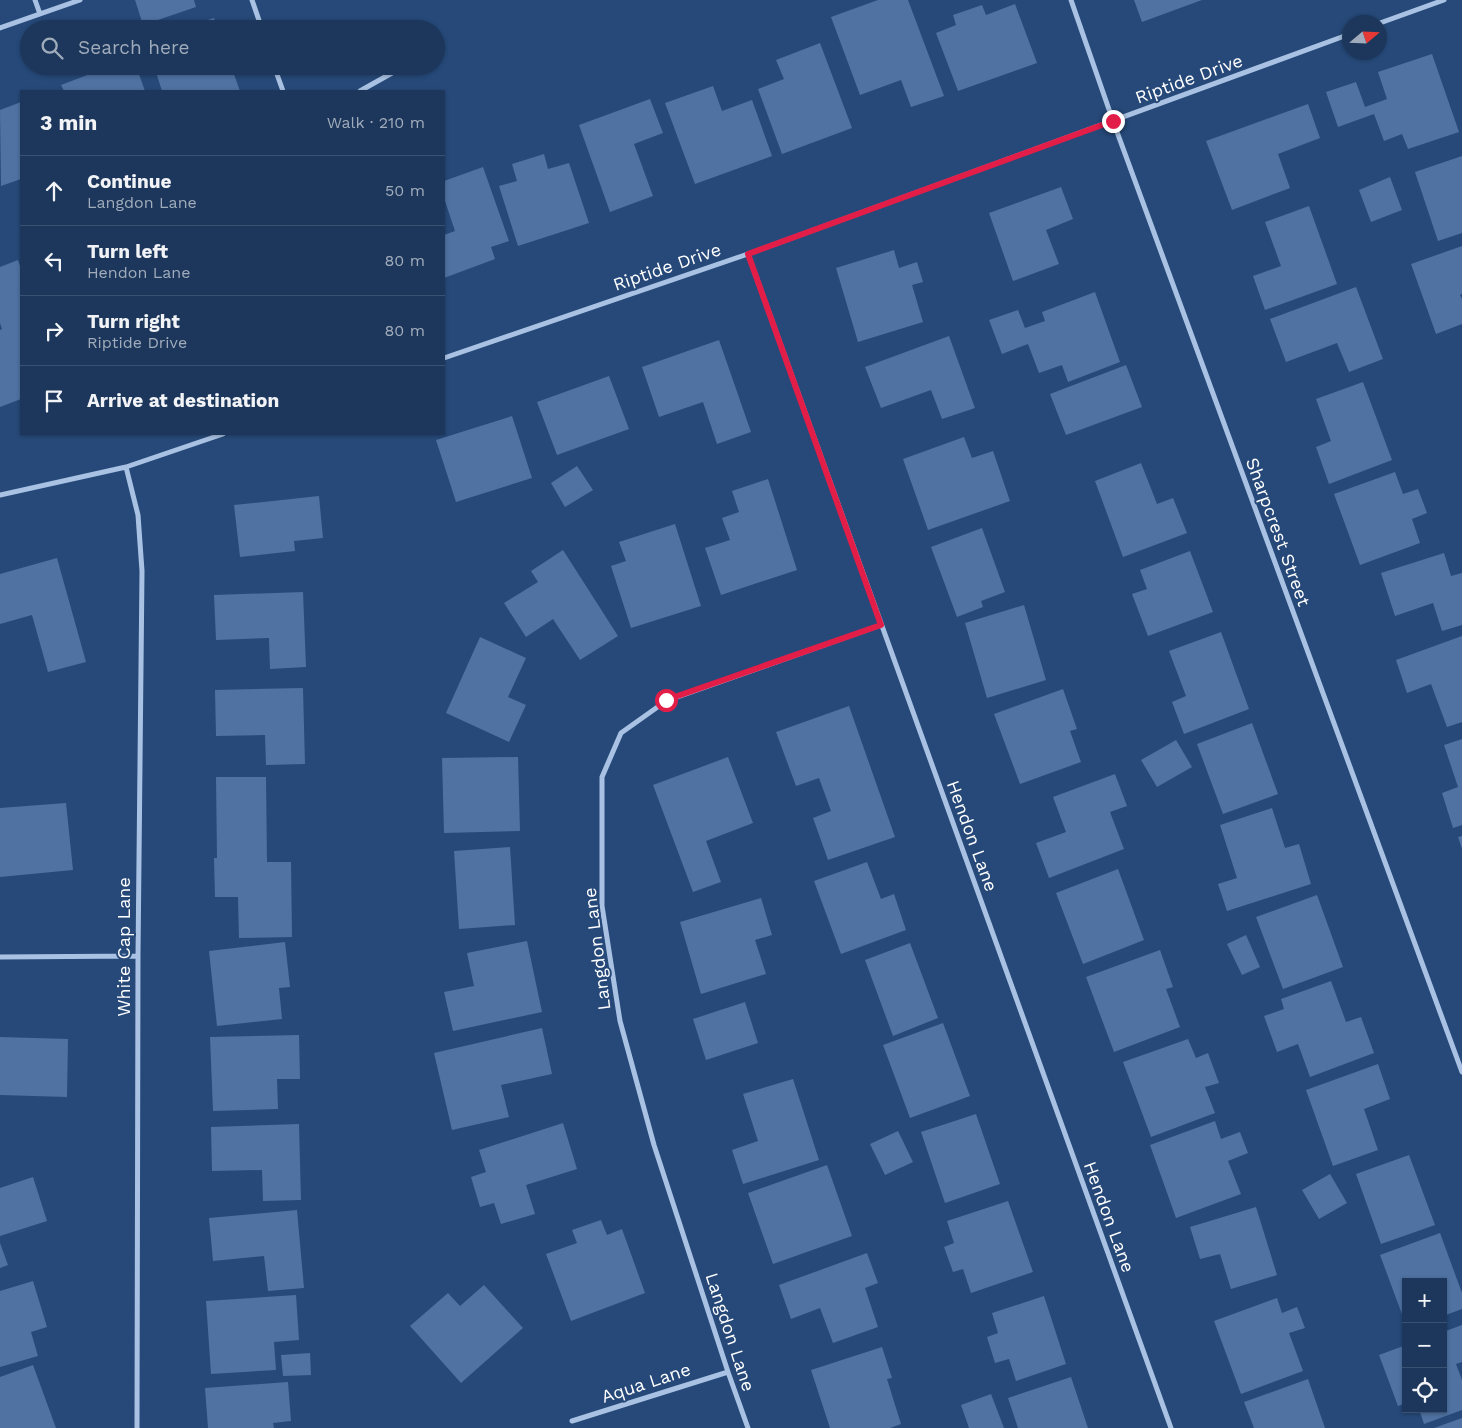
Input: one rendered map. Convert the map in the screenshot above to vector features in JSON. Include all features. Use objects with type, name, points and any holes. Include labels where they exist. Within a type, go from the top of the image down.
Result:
[{"type":"street","points":[[35,0],[40,14]]},
{"type":"street","points":[[23,20],[80,0]]},
{"type":"street","points":[[252,0],[259,20]]},
{"type":"street","name":"Sharpcrest Street","points":[[1071,0],[1113,121],[1462,1072]]},
{"type":"street","points":[[1387,21],[1444,0]]},
{"type":"street","points":[[0,28],[20,21]]},
{"type":"street","name":"Riptide Drive","points":[[445,358],[748,254],[1342,37]]},
{"type":"street","points":[[277,75],[282,90]]},
{"type":"street","points":[[362,90],[388,75]]},
{"type":"street","name":"Hendon Lane","points":[[748,254],[1170,1428]]},
{"type":"street","points":[[0,495],[126,467],[220,435]]},
{"type":"street","name":"White Cap Lane","points":[[126,467],[138,515],[142,571],[138,956],[137,1428]]},
{"type":"street","name":"Langdon Lane","points":[[748,1428],[654,1145],[620,1021],[602,906],[602,777],[621,734],[666,700],[881,625]]},
{"type":"street","points":[[0,957],[138,956]]},
{"type":"street","name":"Aqua Lane","points":[[572,1421],[728,1372]]},
{"type":"building","points":[[135,0],[194,0],[196,7],[158,20],[141,20]]},
{"type":"building","points":[[878,0],[908,0],[944,96],[911,107],[901,80],[860,95],[831,17]]},
{"type":"building","points":[[1134,0],[1202,0],[1142,22]]},
{"type":"building","points":[[1015,4],[1037,63],[958,91],[936,33],[956,25],[953,15],[982,5],[986,15]]},
{"type":"building","points":[[820,43],[852,128],[782,154],[758,89],[784,79],[776,60]]},
{"type":"building","points":[[1432,54],[1459,132],[1408,149],[1402,134],[1384,141],[1374,114],[1338,127],[1326,92],[1356,82],[1365,107],[1387,99],[1378,72]]},
{"type":"building","points":[[87,75],[139,75],[145,90],[64,90],[61,85]]},
{"type":"building","points":[[157,75],[234,75],[240,90],[162,90]]},
{"type":"building","points":[[713,86],[722,111],[752,100],[772,156],[695,184],[665,103]]},
{"type":"building","points":[[650,99],[663,133],[634,144],[653,196],[610,212],[579,125]]},
{"type":"building","points":[[20,102],[20,179],[1,186],[0,110]]},
{"type":"building","points":[[1308,104],[1320,138],[1278,154],[1290,188],[1232,210],[1206,141]]},
{"type":"building","points":[[544,154],[548,169],[569,163],[589,223],[518,246],[499,186],[517,181],[512,164]]},
{"type":"building","points":[[1462,156],[1462,233],[1438,241],[1415,172]]},
{"type":"building","points":[[483,167],[509,241],[491,247],[495,259],[445,278],[445,235],[455,231],[445,201],[445,181]]},
{"type":"building","points":[[1390,177],[1402,210],[1371,222],[1359,190]]},
{"type":"building","points":[[1061,187],[1073,219],[1046,230],[1059,264],[1013,281],[989,213]]},
{"type":"building","points":[[1309,206],[1337,284],[1265,310],[1253,276],[1281,266],[1265,222]]},
{"type":"building","points":[[1462,246],[1462,294],[1460,295],[1462,299],[1462,324],[1436,334],[1411,264]]},
{"type":"building","points":[[894,250],[899,268],[917,262],[923,282],[912,285],[923,322],[858,342],[836,268]]},
{"type":"building","points":[[18,260],[20,266],[20,399],[0,407],[0,330],[2,329],[0,323],[0,267]]},
{"type":"building","points":[[1356,287],[1383,359],[1349,372],[1337,343],[1286,362],[1270,319]]},
{"type":"building","points":[[1095,292],[1120,362],[1068,382],[1062,365],[1039,373],[1028,344],[1002,354],[989,320],[1018,310],[1025,328],[1045,321],[1042,312]]},
{"type":"building","points":[[949,336],[975,408],[942,419],[931,390],[881,408],[865,367]]},
{"type":"building","points":[[719,340],[751,432],[717,444],[703,402],[659,417],[642,367]]},
{"type":"building","points":[[1126,365],[1142,407],[1066,435],[1050,394]]},
{"type":"building","points":[[609,376],[629,429],[557,455],[537,402]]},
{"type":"building","points":[[1363,382],[1392,460],[1329,484],[1316,447],[1331,441],[1316,399]]},
{"type":"building","points":[[512,416],[532,478],[456,502],[436,440]]},
{"type":"building","points":[[964,437],[972,458],[993,451],[1010,501],[928,530],[903,459]]},
{"type":"building","points":[[1141,463],[1157,504],[1173,498],[1187,533],[1123,557],[1095,481]]},
{"type":"building","points":[[577,466],[593,490],[565,507],[551,483]]},
{"type":"building","points":[[1395,472],[1403,494],[1418,489],[1427,513],[1412,519],[1420,543],[1360,565],[1334,494]]},
{"type":"building","points":[[768,479],[797,570],[721,595],[705,548],[730,540],[722,518],[739,512],[732,491]]},
{"type":"building","points":[[319,496],[323,538],[294,541],[295,551],[240,557],[234,505]]},
{"type":"building","points":[[675,524],[701,606],[631,628],[611,566],[626,561],[619,542]]},
{"type":"building","points":[[982,528],[1005,592],[981,601],[983,607],[957,617],[931,547]]},
{"type":"building","points":[[563,550],[618,636],[580,660],[553,619],[526,637],[504,603],[538,582],[531,571]]},
{"type":"building","points":[[1190,551],[1213,612],[1148,636],[1132,594],[1147,589],[1140,570]]},
{"type":"building","points":[[1444,553],[1451,576],[1462,573],[1462,625],[1442,631],[1433,603],[1395,616],[1381,573]]},
{"type":"building","points":[[57,558],[86,662],[48,672],[32,615],[0,624],[0,574]]},
{"type":"building","points":[[303,592],[306,667],[270,669],[269,638],[216,640],[214,595]]},
{"type":"building","points":[[1024,605],[1046,680],[987,698],[965,623]]},
{"type":"building","points":[[1221,632],[1249,709],[1184,734],[1172,702],[1186,696],[1169,651]]},
{"type":"building","points":[[1462,636],[1462,722],[1447,727],[1431,684],[1407,693],[1396,660]]},
{"type":"building","points":[[480,637],[526,658],[508,697],[526,705],[509,742],[446,713]]},
{"type":"building","points":[[303,688],[305,764],[266,765],[265,735],[216,736],[215,690]]},
{"type":"building","points":[[1063,689],[1077,729],[1070,731],[1081,762],[1020,784],[994,714]]},
{"type":"building","points":[[849,706],[895,837],[828,860],[813,818],[831,811],[819,778],[796,786],[776,732]]},
{"type":"building","points":[[1252,723],[1278,794],[1223,814],[1197,744]]},
{"type":"building","points":[[1462,739],[1462,825],[1453,828],[1442,793],[1458,787],[1444,745]]},
{"type":"building","points":[[1176,740],[1192,767],[1157,787],[1141,760]]},
{"type":"building","points":[[518,757],[520,831],[444,833],[442,758]]},
{"type":"building","points":[[728,757],[753,823],[706,841],[721,882],[693,892],[653,785]]},
{"type":"building","points":[[1115,774],[1127,806],[1110,812],[1124,849],[1049,878],[1036,843],[1066,832],[1053,797]]},
{"type":"building","points":[[216,777],[266,777],[267,862],[291,862],[292,937],[239,938],[238,897],[215,897],[214,858],[217,858]]},
{"type":"building","points":[[66,803],[73,870],[0,877],[0,808]]},
{"type":"building","points":[[1272,808],[1285,848],[1299,844],[1311,884],[1227,911],[1218,884],[1237,878],[1220,825]]},
{"type":"building","points":[[1462,836],[1462,849],[1458,837]]},
{"type":"building","points":[[510,847],[515,925],[459,929],[454,851]]},
{"type":"building","points":[[867,862],[881,899],[894,894],[906,930],[841,954],[814,881]]},
{"type":"building","points":[[1118,869],[1144,940],[1083,964],[1056,893]]},
{"type":"building","points":[[1317,895],[1343,967],[1283,989],[1256,917]]},
{"type":"building","points":[[761,898],[772,935],[755,940],[766,974],[701,994],[680,922]]},
{"type":"building","points":[[1246,935],[1260,967],[1242,975],[1227,944]]},
{"type":"building","points":[[527,941],[542,1012],[453,1031],[444,992],[474,986],[467,953]]},
{"type":"building","points":[[285,942],[290,987],[279,988],[282,1019],[217,1026],[209,951]]},
{"type":"building","points":[[910,943],[938,1018],[893,1036],[865,960]]},
{"type":"building","points":[[1160,950],[1173,987],[1166,989],[1180,1027],[1114,1052],[1086,977]]},
{"type":"building","points":[[1331,981],[1346,1022],[1361,1017],[1374,1053],[1310,1077],[1298,1044],[1277,1052],[1264,1016],[1284,1009],[1281,999]]},
{"type":"building","points":[[745,1002],[758,1043],[706,1060],[693,1019]]},
{"type":"building","points":[[943,1023],[970,1096],[910,1118],[883,1045]]},
{"type":"building","points":[[542,1028],[552,1074],[501,1085],[509,1117],[452,1130],[434,1053]]},
{"type":"building","points":[[299,1035],[300,1079],[277,1079],[278,1109],[213,1111],[210,1037]]},
{"type":"building","points":[[0,1037],[68,1039],[67,1097],[0,1095]]},
{"type":"building","points":[[1188,1039],[1196,1058],[1208,1053],[1219,1083],[1205,1087],[1215,1113],[1151,1137],[1123,1062]]},
{"type":"building","points":[[1378,1064],[1390,1099],[1364,1109],[1378,1150],[1333,1166],[1306,1090]]},
{"type":"building","points":[[793,1079],[819,1160],[743,1184],[732,1150],[758,1141],[743,1094]]},
{"type":"building","points":[[976,1114],[1000,1184],[945,1203],[921,1132]]},
{"type":"building","points":[[1215,1121],[1221,1139],[1240,1132],[1248,1153],[1228,1161],[1241,1194],[1176,1218],[1150,1145]]},
{"type":"building","points":[[563,1123],[577,1169],[526,1185],[535,1214],[501,1224],[494,1203],[480,1207],[471,1177],[486,1172],[479,1150]]},
{"type":"building","points":[[299,1124],[301,1200],[263,1201],[262,1170],[212,1171],[211,1127]]},
{"type":"building","points":[[898,1131],[913,1162],[885,1175],[870,1144]]},
{"type":"building","points":[[1409,1155],[1435,1225],[1381,1244],[1356,1174]]},
{"type":"building","points":[[827,1165],[852,1236],[773,1264],[748,1193]]},
{"type":"building","points":[[1330,1174],[1347,1203],[1319,1219],[1302,1190]]},
{"type":"building","points":[[33,1177],[47,1221],[0,1236],[0,1188]]},
{"type":"building","points":[[1008,1201],[1033,1272],[971,1293],[963,1269],[953,1272],[944,1247],[954,1243],[947,1221]]},
{"type":"building","points":[[1256,1207],[1277,1275],[1231,1289],[1220,1254],[1200,1259],[1190,1227]]},
{"type":"building","points":[[297,1210],[304,1288],[268,1291],[264,1256],[213,1261],[209,1218]]},
{"type":"building","points":[[601,1220],[607,1235],[622,1229],[645,1293],[571,1321],[546,1254],[577,1243],[572,1230]]},
{"type":"building","points":[[1440,1233],[1462,1293],[1462,1309],[1447,1315],[1447,1278],[1402,1278],[1402,1314],[1380,1255]]},
{"type":"building","points":[[0,1243],[8,1265],[0,1268]]},
{"type":"building","points":[[867,1253],[878,1283],[865,1288],[878,1327],[833,1343],[820,1308],[791,1319],[779,1285]]},
{"type":"building","points":[[33,1281],[47,1327],[31,1332],[38,1356],[0,1367],[0,1291]]},
{"type":"building","points":[[484,1285],[523,1328],[461,1383],[410,1326],[448,1293],[460,1306]]},
{"type":"building","points":[[296,1295],[299,1340],[274,1342],[276,1370],[211,1374],[206,1301]]},
{"type":"building","points":[[1044,1296],[1066,1364],[1016,1381],[1009,1359],[995,1363],[987,1337],[998,1333],[992,1313]]},
{"type":"building","points":[[1277,1298],[1282,1313],[1297,1307],[1305,1328],[1289,1333],[1303,1371],[1241,1394],[1214,1321]]},
{"type":"building","points":[[1462,1325],[1462,1362],[1456,1364],[1462,1380],[1462,1410],[1424,1424],[1420,1413],[1447,1413],[1447,1331]]},
{"type":"building","points":[[1402,1346],[1402,1404],[1398,1406],[1379,1355]]},
{"type":"building","points":[[882,1347],[892,1378],[887,1379],[901,1424],[890,1428],[830,1428],[811,1370]]},
{"type":"building","points":[[310,1353],[311,1375],[283,1376],[281,1355]]},
{"type":"building","points":[[33,1365],[56,1428],[0,1428],[0,1377]]},
{"type":"building","points":[[1071,1377],[1088,1428],[1018,1428],[1008,1398]]},
{"type":"building","points":[[1308,1379],[1325,1428],[1254,1428],[1244,1402]]},
{"type":"building","points":[[288,1382],[291,1421],[273,1423],[274,1428],[208,1428],[205,1388]]},
{"type":"building","points":[[991,1394],[1004,1428],[969,1428],[961,1405]]},
{"type":"building","points":[[1462,1418],[1462,1428],[1434,1428]]},
{"type":"route","points":[[666,700],[881,625],[748,254],[1113,121]]}]
